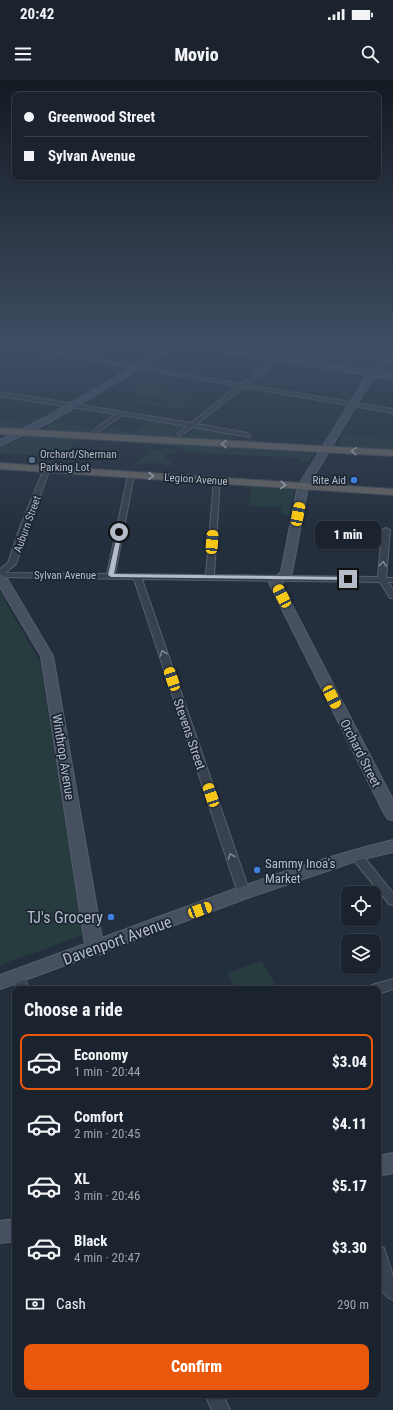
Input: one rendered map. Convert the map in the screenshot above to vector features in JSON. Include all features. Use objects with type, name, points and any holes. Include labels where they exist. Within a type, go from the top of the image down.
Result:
[{"type":"highway","points":[[0,431],[393,453]]},
{"type":"highway","name":"Legion Avenue","points":[[0,466],[393,492]]},
{"type":"main road","points":[[0,443],[24,432],[67,408]]},
{"type":"main road","name":"Orchard Street","points":[[351,408],[327,450],[304,486],[286,573],[275,583],[393,815]]},
{"type":"main road","name":"Winthrop Avenue","points":[[0,575],[47,656],[95,949]]},
{"type":"main road","name":"Davenport Avenue","points":[[0,982],[20,982],[95,949],[244,893],[356,855],[393,846]]},
{"type":"main road","points":[[381,1165],[393,1163]]},
{"type":"main road","points":[[0,1232],[12,1230]]},
{"type":"street","points":[[91,408],[193,424],[237,432],[247,436]]},
{"type":"street","points":[[180,434],[214,408]]},
{"type":"street","points":[[376,408],[393,411]]},
{"type":"street","points":[[90,436],[121,413]]},
{"type":"street","name":"Auburn Street","points":[[0,575],[12,564],[23,530],[47,469]]},
{"type":"street","points":[[111,575],[131,475]]},
{"type":"street","points":[[210,576],[217,480]]},
{"type":"street","points":[[386,530],[382,580],[393,596]]},
{"type":"street","name":"Sylvan Avenue","points":[[0,575],[210,576],[393,580]]},
{"type":"street","name":"Stevens Street","points":[[137,576],[244,893]]},
{"type":"street","points":[[356,855],[393,901]]},
{"type":"street","points":[[381,988],[393,984]]},
{"type":"street","points":[[381,1264],[387,1283],[393,1292]]},
{"type":"street","points":[[215,1398],[221,1410]]},
{"type":"green space","points":[[150,420],[183,426],[173,434],[184,437],[197,428],[229,434],[237,440],[257,440],[272,444],[99,433],[107,428],[136,432]]},
{"type":"green space","points":[[0,421],[30,423],[18,429],[0,428]]},
{"type":"green space","points":[[53,423],[92,428],[84,433],[43,429]]},
{"type":"green space","points":[[343,434],[393,440],[393,450],[339,447]]},
{"type":"green space","points":[[27,436],[315,452],[308,462],[299,461],[300,458],[186,452],[174,446],[83,440],[74,442],[65,458],[0,453],[0,448]]},
{"type":"green space","points":[[151,447],[152,450],[162,450],[164,448],[176,450],[176,452],[167,454],[165,458],[171,462],[170,466],[165,467],[165,464],[141,463],[140,465],[130,464],[135,464],[150,452],[147,450]]},
{"type":"green space","points":[[251,486],[294,490],[290,517],[281,513],[282,507],[258,507],[248,504]]},
{"type":"green space","points":[[0,592],[40,662],[83,935],[0,965]]},
{"type":"green space","points":[[262,961],[276,986],[234,986],[227,973]]},
{"type":"place","name":"Orchard/Sherman Parking Lot","points":[[32,460]]},
{"type":"place","name":"Rite Aid","points":[[354,480]]},
{"type":"place","name":"Sammy Inoa's Market","points":[[257,870]]},
{"type":"place","name":"TJ's Grocery","points":[[111,917]]},
{"type":"route","points":[[119,532],[111,575],[348,579]]}]
